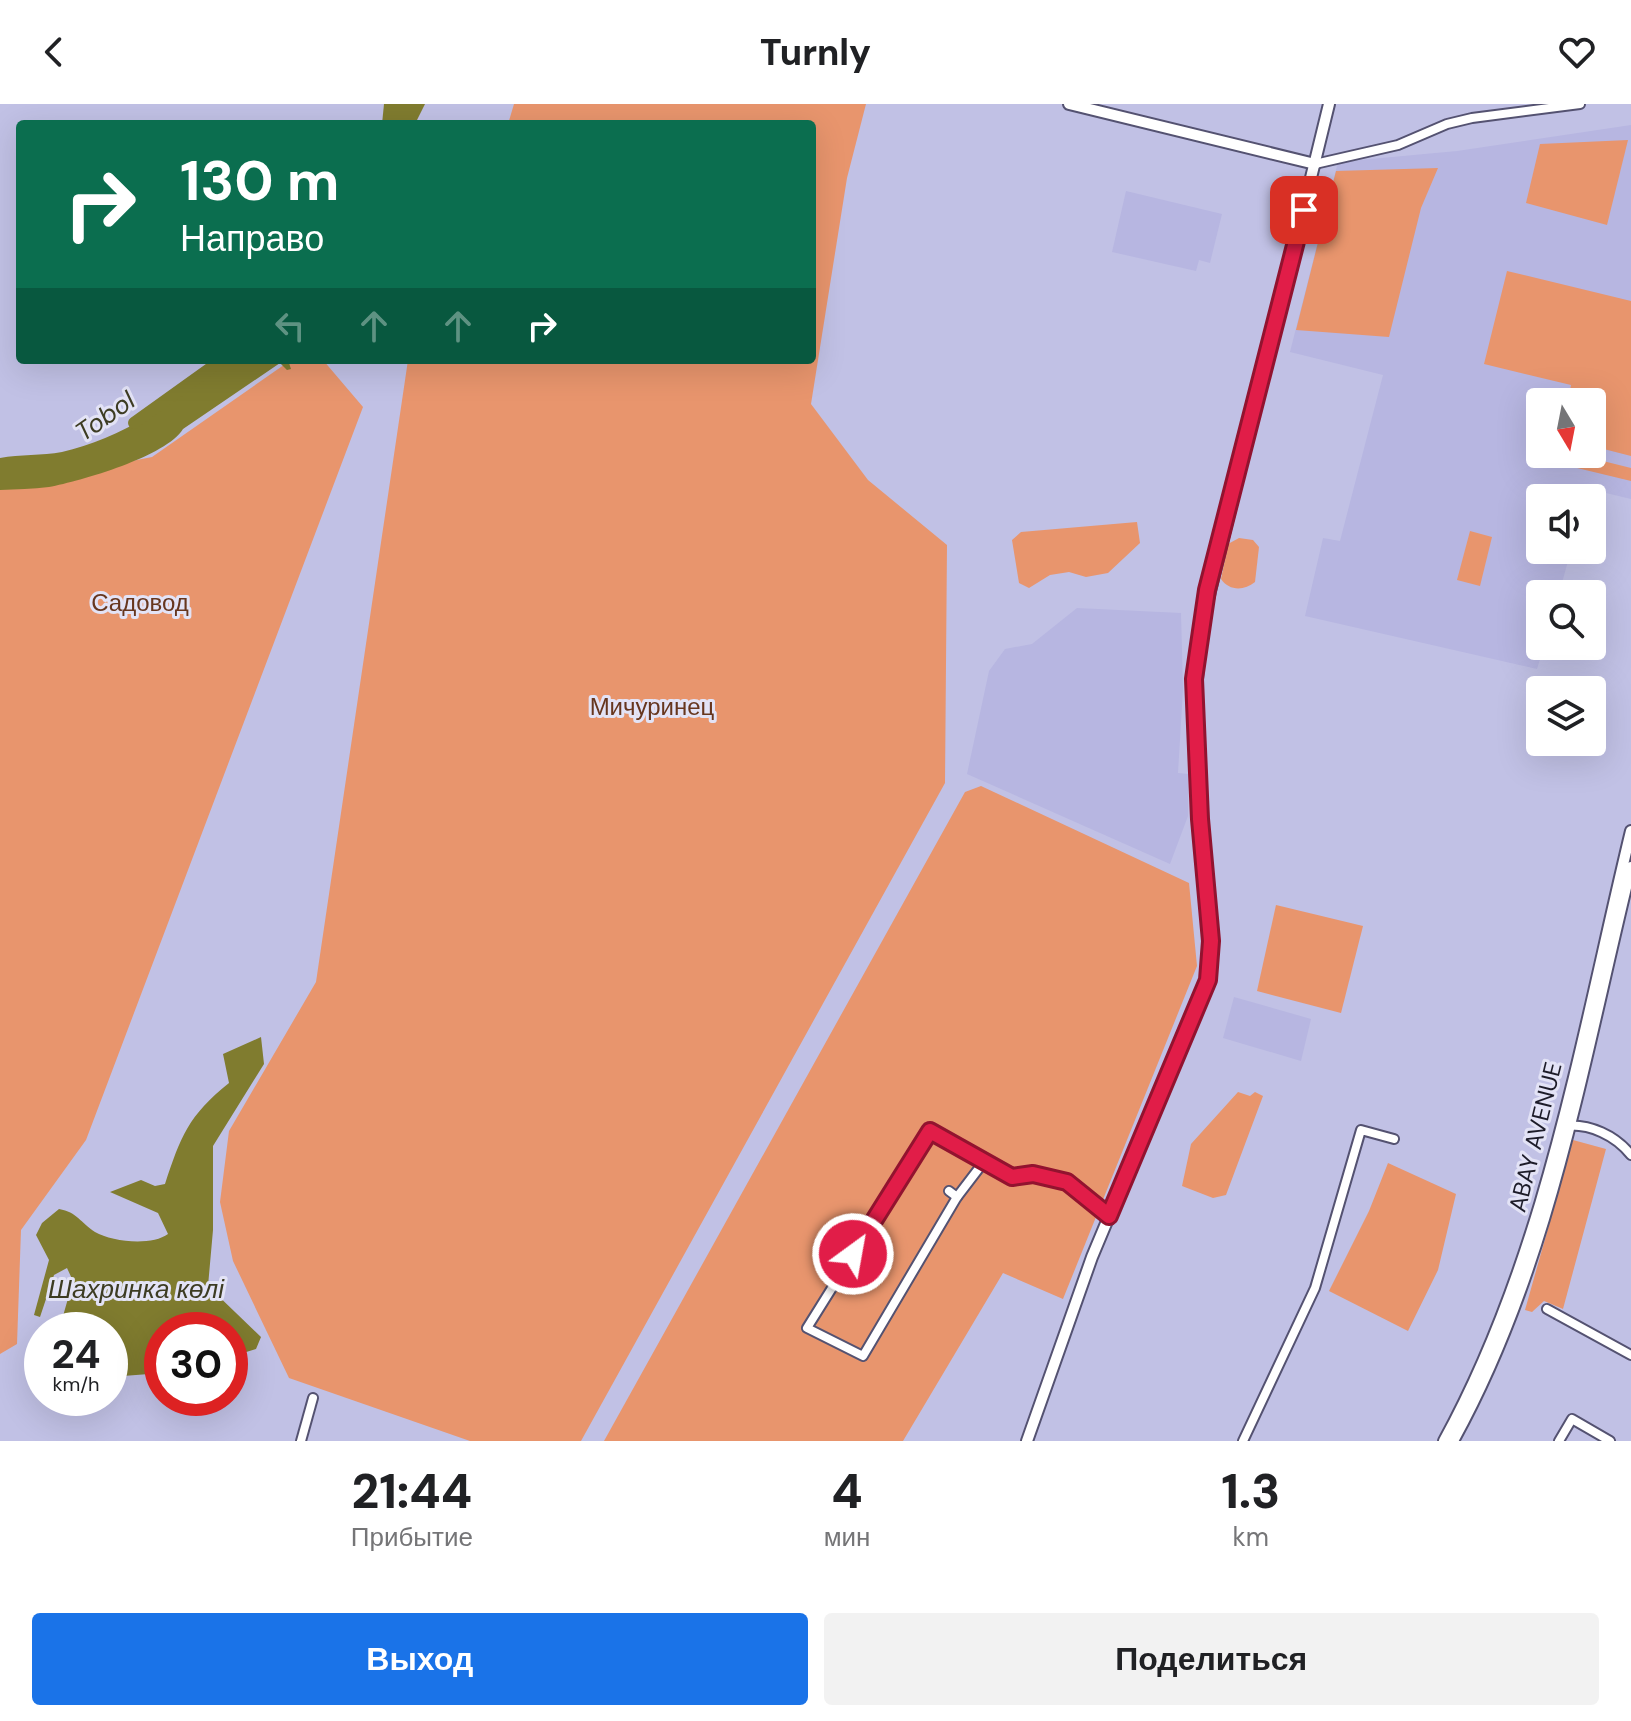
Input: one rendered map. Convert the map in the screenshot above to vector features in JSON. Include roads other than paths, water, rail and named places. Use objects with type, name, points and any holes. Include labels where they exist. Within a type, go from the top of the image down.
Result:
[{"type":"main road","points":[[1069,104],[1315,164]]},
{"type":"main road","points":[[1027,1441],[1109,1216],[1208,980],[1211,941],[1200,819],[1194,679],[1207,590],[1329,104]]},
{"type":"main road","name":"ABAY AVENUE","points":[[1623,903],[1631,831]]},
{"type":"main road","name":"ABAY AVENUE","points":[[1453,1441],[1494,1362],[1520,1298],[1631,867]]},
{"type":"main road","name":"ABAY AVENUE","points":[[1444,1441],[1480,1371],[1512,1295],[1564,1126]]},
{"type":"street","points":[[1315,164],[1398,145],[1447,124],[1472,118],[1580,104]]},
{"type":"street","points":[[1564,1126],[1599,1131],[1622,1143],[1631,1155]]},
{"type":"street","points":[[1243,1441],[1315,1288],[1361,1130],[1394,1139]]},
{"type":"street","points":[[983,1163],[953,1194],[863,1356],[807,1328],[930,1131],[1012,1177],[1033,1174],[1067,1182],[1109,1216]]},
{"type":"street","points":[[1547,1309],[1631,1355]]},
{"type":"street","points":[[301,1441],[313,1398]]},
{"type":"street","points":[[1559,1441],[1572,1419],[1610,1441]]},
{"type":"water","points":[[384,104],[425,104],[417,120],[382,120]]},
{"type":"water","points":[[218,364],[279,364],[183,429],[160,449],[142,458],[63,484],[0,490],[0,458],[62,452],[105,438],[168,404]]},
{"type":"water","name":"Шахринка көлі","points":[[261,1037],[264,1064],[213,1146],[213,1230],[208,1286],[235,1312],[144,1312],[144,1374],[128,1376],[128,1312],[64,1312],[73,1281],[67,1268],[54,1275],[42,1312],[35,1312],[49,1260],[36,1235],[42,1223],[59,1209],[75,1215],[95,1232],[111,1238],[142,1241],[168,1234],[158,1213],[110,1192],[141,1180],[155,1186],[165,1184],[188,1128],[204,1106],[229,1083],[223,1054]]},
{"type":"water","name":"Шахринка көлі","points":[[248,1324],[261,1337],[256,1349],[248,1351]]},
{"type":"waterway","name":"Tobol","points":[[134,423],[216,364]]},
{"type":"park label","name":"Садовод","points":[[140,602]]},
{"type":"park label","name":"Мичуринец","points":[[652,706]]}]
